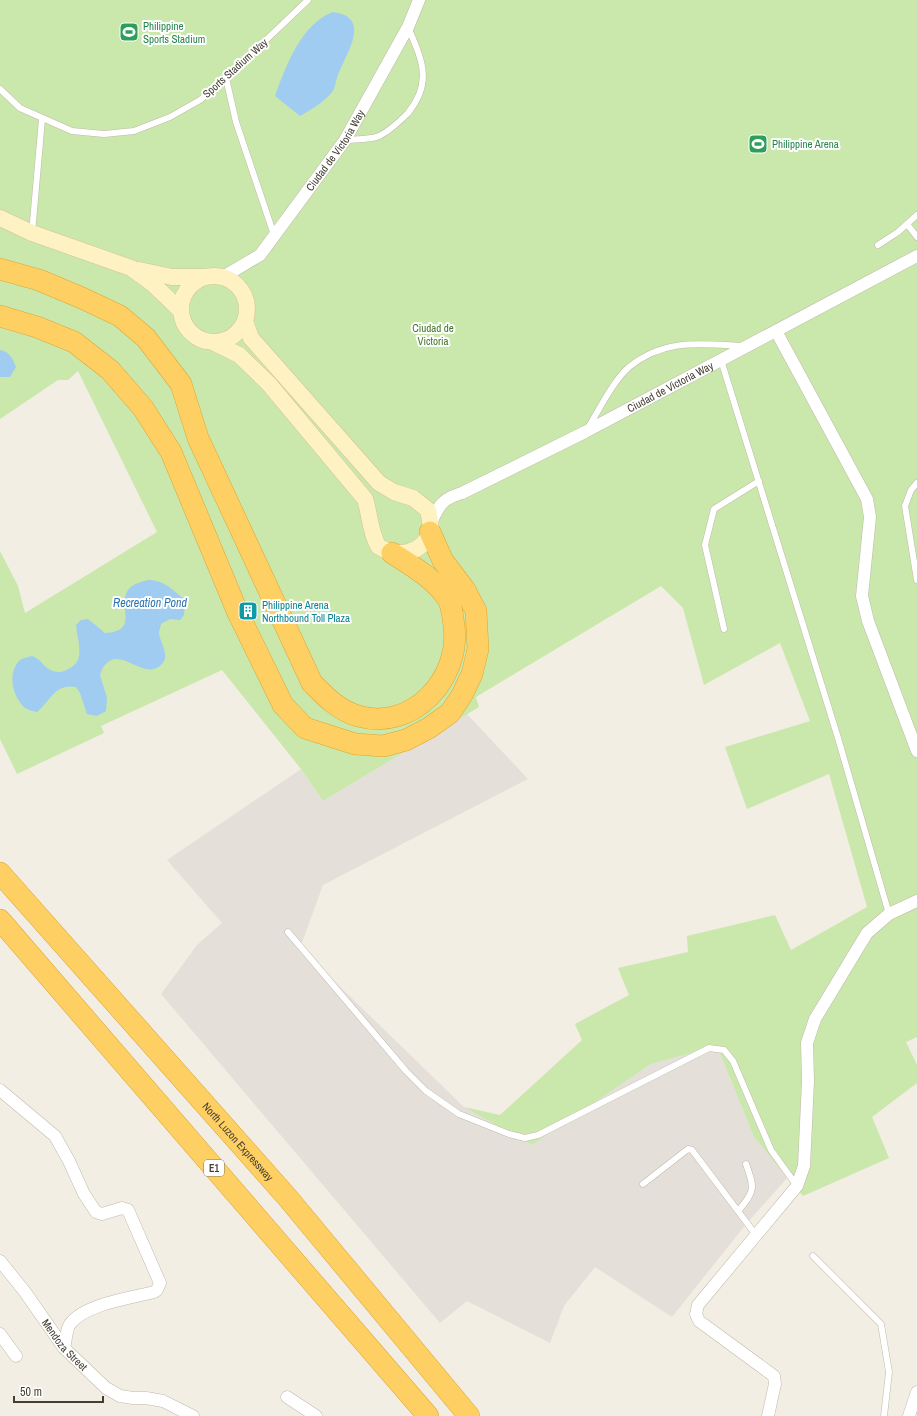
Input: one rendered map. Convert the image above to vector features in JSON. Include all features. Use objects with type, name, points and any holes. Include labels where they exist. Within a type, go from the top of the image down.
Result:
[{"type":"highway","points":[[0,269],[38,280],[82,298],[120,316],[146,338],[181,384],[198,438],[312,683],[329,700],[342,710],[359,716],[381,719],[399,716],[421,705],[435,691],[443,679],[450,663],[456,639],[453,615],[448,600],[424,573],[392,553]]},
{"type":"highway","points":[[0,316],[37,327],[74,342],[110,370],[143,408],[171,452],[238,613],[283,705],[305,728],[355,744],[383,746],[406,740],[429,728],[450,713],[462,695],[472,674],[478,649],[476,611],[465,590],[443,561],[430,527]]},
{"type":"highway","name":"North Luzon Expressway","points":[[0,873],[287,1197],[469,1416]]},
{"type":"highway","name":"E1","points":[[0,920],[428,1416]]},
{"type":"main road","points":[[0,218],[32,232],[131,268],[172,277],[207,277],[223,278],[235,282],[242,291],[247,306],[245,321],[251,338],[379,483],[394,492],[413,498],[428,510],[430,527],[421,545],[415,550],[407,553],[392,553],[378,546],[374,540],[370,527],[369,511],[365,499],[269,384],[239,356],[192,333],[183,320],[181,311],[183,299],[193,284],[207,277]]},
{"type":"main road","points":[[131,268],[153,284],[181,311]]},
{"type":"main road","points":[[213,342],[225,339],[235,334],[245,321]]},
{"type":"street","name":"Ciudad de Victoria Way","points":[[223,278],[260,255],[345,140],[408,27],[419,0]]},
{"type":"street","name":"Ciudad de Victoria Way","points":[[430,527],[438,508],[448,497],[462,493],[586,432],[917,256]]},
{"type":"street","points":[[776,331],[868,499],[870,517],[862,596],[868,621],[914,731],[917,751]]},
{"type":"street","points":[[768,1416],[775,1384],[774,1376],[699,1321],[696,1314],[698,1305],[797,1186],[804,1166],[808,1081],[807,1043],[814,1019],[867,933],[889,914],[917,901]]},
{"type":"street","points":[[0,1090],[55,1136],[69,1161],[84,1194],[96,1212],[102,1214],[118,1208],[128,1210],[160,1283],[157,1290],[154,1292],[91,1309],[78,1316],[69,1326],[64,1348]]},
{"type":"street","name":"Mendoza Street","points":[[0,1261],[25,1292],[64,1348],[106,1388],[120,1396],[163,1401],[193,1416]]},
{"type":"street","points":[[0,1334],[16,1356]]},
{"type":"street","points":[[909,1416],[917,1392]]},
{"type":"street","points":[[287,1397],[316,1416]]},
{"type":"lane","name":"Sports Stadium Way","points":[[0,90],[20,108],[72,131],[104,134],[134,131],[170,118],[200,100],[226,78],[308,0]]},
{"type":"lane","points":[[345,140],[379,136],[400,122],[418,100],[423,79],[421,59],[408,27]]},
{"type":"lane","points":[[226,78],[236,122],[274,236]]},
{"type":"lane","points":[[32,232],[42,119]]},
{"type":"lane","points":[[878,245],[917,215]]},
{"type":"lane","points":[[907,224],[917,237]]},
{"type":"lane","points":[[586,432],[615,385],[629,368],[649,355],[670,346],[694,344],[749,346]]},
{"type":"lane","points":[[721,360],[838,738],[889,914]]},
{"type":"lane","points":[[724,629],[705,545],[714,509],[758,481]]},
{"type":"lane","points":[[917,483],[911,490],[905,506],[917,580]]},
{"type":"lane","points":[[288,932],[406,1071],[426,1091],[458,1114],[480,1121],[509,1134],[525,1138],[538,1135],[709,1048],[724,1050],[733,1061],[771,1150],[797,1186]]},
{"type":"lane","points":[[643,1184],[688,1149],[692,1150],[756,1235]]},
{"type":"lane","points":[[738,1212],[748,1199],[754,1185],[746,1164]]},
{"type":"lane","points":[[813,1256],[880,1324],[889,1372],[884,1416]]},
{"type":"shaded area","points":[[467,714],[528,779],[323,885],[300,948],[464,1107],[532,1145],[651,1064],[717,1046],[754,1137],[788,1177],[747,1223],[672,1317],[595,1267],[564,1306],[550,1343],[467,1301],[440,1323],[161,994],[197,945],[222,923],[167,860],[301,769],[323,801]]},
{"type":"green space","name":"Ciudad de Victoria","points":[[0,0],[917,0],[917,1037],[906,1042],[917,1065],[917,1083],[872,1117],[889,1158],[803,1196],[754,1137],[717,1046],[651,1064],[532,1145],[464,1107],[500,1115],[582,1040],[575,1024],[629,995],[618,968],[688,952],[687,936],[775,915],[791,950],[867,907],[829,774],[747,809],[725,747],[810,721],[780,643],[704,685],[683,608],[661,586],[476,697],[479,707],[323,801],[301,769],[222,670],[101,726],[104,733],[17,774],[0,739],[0,551],[18,586],[25,613],[157,532],[78,371],[68,380],[58,380],[0,419]]},
{"type":"water","points":[[333,12],[345,15],[351,21],[354,28],[354,36],[332,92],[321,103],[300,116],[275,96],[290,59],[303,36],[322,18]]},
{"type":"water","points":[[0,350],[6,352],[12,358],[16,367],[10,377],[0,377]]},
{"type":"water","name":"Recreation Pond","points":[[154,580],[164,584],[185,600],[184,615],[180,620],[170,619],[161,624],[159,633],[165,658],[161,665],[154,669],[147,669],[119,659],[112,660],[106,664],[100,675],[107,698],[106,711],[97,716],[87,714],[80,693],[76,687],[69,686],[58,690],[37,712],[25,708],[14,691],[12,678],[13,671],[20,660],[32,656],[38,659],[50,670],[56,672],[62,672],[71,668],[76,663],[79,652],[76,625],[81,620],[88,619],[105,633],[122,628],[126,618],[125,597],[128,590],[140,582]]},
{"type":"place","name":"Philippine Sports Stadium","points":[[129,32]]},
{"type":"place","name":"Philippine Arena","points":[[758,144]]},
{"type":"place","name":"Philippine Arena Northbound Toll Plaza","points":[[248,611]]}]
